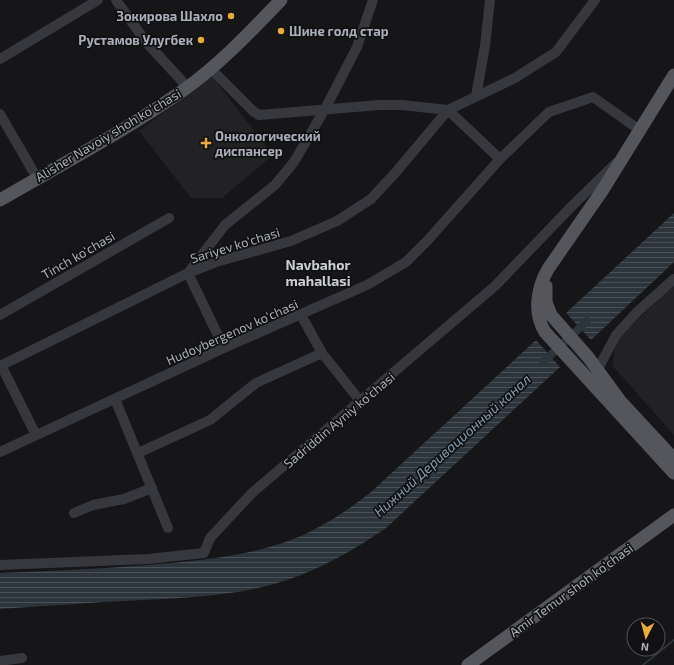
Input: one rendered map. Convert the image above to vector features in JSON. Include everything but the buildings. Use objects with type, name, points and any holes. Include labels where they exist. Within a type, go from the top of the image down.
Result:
[{"type":"main road","name":"Alisher Navoiy shoh koʻchasi","points":[[0,200],[35,175],[182,81],[221,48],[268,0]]},
{"type":"main road","name":"Alisher Navoiy shoh koʻchasi","points":[[0,190],[35,175],[133,123],[186,88],[210,68],[281,0]]},
{"type":"main road","name":"Sadriddin Ayniy ko‘chasi","points":[[674,75],[641,131],[583,221],[542,279],[538,298],[538,314],[545,332],[674,473]]},
{"type":"main road","name":"Sadriddin Ayniy ko‘chasi","points":[[553,262],[546,279],[546,296],[549,311],[556,322],[598,369],[621,402],[674,459]]},
{"type":"main road","name":"Amir Temur shoh ko‘chasi","points":[[468,665],[674,515]]},
{"type":"street","points":[[0,59],[98,0]]},
{"type":"street","points":[[116,0],[146,42],[182,81]]},
{"type":"street","points":[[224,348],[188,273],[225,225],[275,185],[294,162],[325,109],[357,47],[373,0]]},
{"type":"street","points":[[476,96],[485,46],[490,0]]},
{"type":"street","name":"Sariyev ko‘chasi","points":[[0,365],[188,273],[216,262],[291,241],[337,221],[371,199],[396,172],[448,110],[515,78],[556,52],[595,0]]},
{"type":"street","points":[[210,68],[253,111],[259,115],[351,106],[402,105],[448,110],[500,159]]},
{"type":"street","name":"Hudoybergenov ko‘chasi","points":[[0,452],[224,348],[367,285],[406,262],[428,240],[500,159],[549,112],[593,97],[641,131]]},
{"type":"street","points":[[0,114],[35,175]]},
{"type":"street","name":"Sadriddin Ayniy ko‘chasi","points":[[0,566],[148,559],[204,554],[210,538],[252,493],[361,402],[495,286],[572,206],[628,151]]},
{"type":"street","name":"Tinch ko‘chasi","points":[[0,315],[169,218]]},
{"type":"street","points":[[598,369],[616,335],[637,312],[674,279]]},
{"type":"street","points":[[301,315],[322,353],[361,402]]},
{"type":"street","points":[[138,453],[210,420],[256,383],[322,353]]},
{"type":"street","points":[[0,365],[36,435]]},
{"type":"street","points":[[115,399],[168,528]]},
{"type":"street","points":[[74,513],[93,505],[124,499],[152,488]]},
{"type":"street","points":[[0,661],[22,658]]},
{"type":"shaded area","name":"Онкологический диспансер","points":[[212,76],[273,155],[222,198],[191,198],[139,131]]},
{"type":"shaded area","points":[[674,285],[674,435],[612,365],[617,339]]},
{"type":"water","points":[[674,213],[674,262],[591,340],[566,313]]},
{"type":"water","points":[[536,340],[560,367],[386,528],[362,544],[324,565],[284,581],[231,593],[179,598],[0,609],[0,573],[74,570],[184,562],[256,551],[291,540],[312,531],[343,513],[371,492]]},
{"type":"waterway","name":"Нижний Деривационный канал","points":[[543,362],[587,321]]},
{"type":"waterway","points":[[643,665],[674,640]]},
{"type":"place","name":"Зокирова Шахло","points":[[231,16]]},
{"type":"place","name":"Шине голд стар","points":[[281,31]]},
{"type":"place","name":"Рустамов Улугбек","points":[[201,40]]},
{"type":"place","name":"Онкологический диспансер","points":[[206,143]]},
{"type":"district","name":"Navbahor mahallasi","points":[[318,272]]}]
